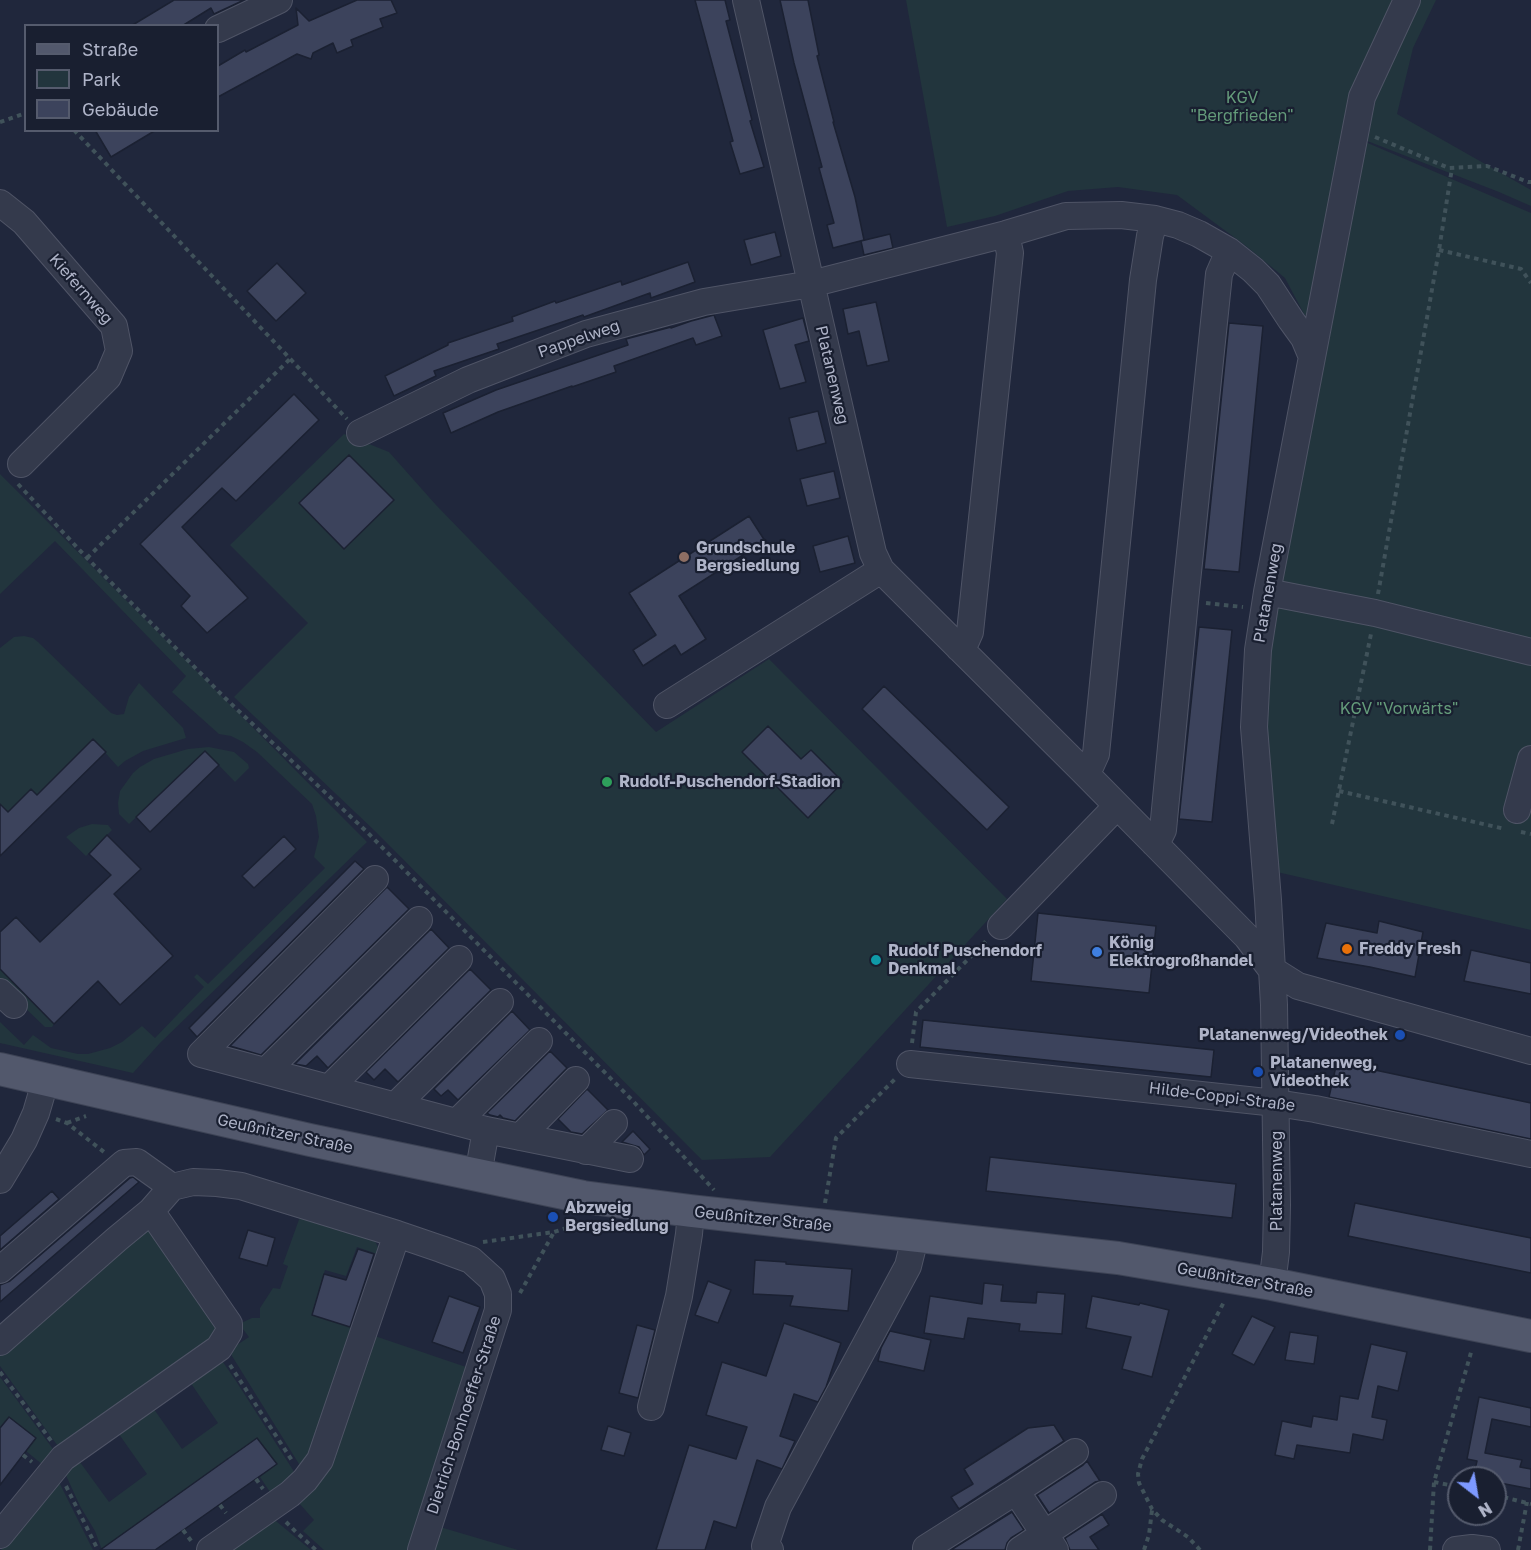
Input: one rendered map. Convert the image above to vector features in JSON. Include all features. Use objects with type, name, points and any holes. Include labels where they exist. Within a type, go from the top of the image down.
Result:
[{"type":"main road","name":"Geußnitzer Straße","points":[[0,1069],[288,1135],[583,1197],[1118,1258],[1231,1276],[1531,1336]]},
{"type":"street","points":[[219,29],[279,0]]},
{"type":"street","name":"Platanenweg","points":[[746,0],[873,553],[882,570],[959,648],[1090,763],[1116,806],[1246,938],[1271,969],[1298,986],[1531,1051]]},
{"type":"street","name":"Platanenweg","points":[[1272,1284],[1276,1252],[1274,1005],[1254,728],[1258,650],[1362,97],[1407,0]]},
{"type":"street","name":"Kiefernweg","points":[[0,203],[24,222],[114,326],[119,351],[108,377],[19,474]]},
{"type":"street","points":[[812,284],[1006,234],[1066,216],[1121,215],[1155,219],[1199,234],[1229,251],[1253,270],[1268,285],[1304,338],[1312,357]]},
{"type":"street","points":[[1090,763],[1143,280],[1155,219]]},
{"type":"street","points":[[959,648],[966,641],[970,632],[1010,253],[1006,234]]},
{"type":"street","points":[[1154,843],[1163,830],[1220,274],[1229,251]]},
{"type":"street","name":"Pappelweg","points":[[360,433],[468,380],[586,334],[704,302],[812,284]]},
{"type":"street","points":[[667,705],[882,570]]},
{"type":"street","points":[[1266,600],[1375,613],[1531,652]]},
{"type":"street","points":[[1517,810],[1531,759]]},
{"type":"street","points":[[1001,926],[1116,806]]},
{"type":"street","points":[[375,879],[201,1054],[486,1130],[630,1159]]},
{"type":"street","points":[[266,1071],[420,920]]},
{"type":"street","points":[[328,1088],[459,959]]},
{"type":"street","points":[[395,1106],[500,1002]]},
{"type":"street","points":[[457,1122],[538,1041]]},
{"type":"street","name":"Hilde-Coppi-Straße","points":[[910,1064],[1276,1103],[1316,1109],[1531,1154]]},
{"type":"street","points":[[0,1180],[24,1140],[36,1113],[46,1080]]},
{"type":"street","points":[[520,1137],[576,1080]]},
{"type":"street","points":[[586,1150],[614,1123]]},
{"type":"street","points":[[478,1175],[486,1130]]},
{"type":"street","points":[[0,1270],[124,1163],[137,1162],[172,1187],[151,1211],[0,1342]]},
{"type":"street","name":"Dietrich-Bonhoeffer-Straße","points":[[172,1187],[192,1182],[241,1186],[441,1248],[471,1260],[492,1278],[498,1294],[498,1310],[421,1550]]},
{"type":"street","points":[[0,1535],[59,1461],[94,1441],[168,1388],[219,1348],[229,1332],[229,1324],[151,1211]]},
{"type":"street","points":[[651,1407],[679,1296],[691,1211]]},
{"type":"street","points":[[210,1550],[290,1494],[320,1460],[397,1234]]},
{"type":"street","points":[[770,1550],[765,1546],[778,1507],[908,1266],[914,1236]]},
{"type":"street","points":[[926,1548],[1075,1452]]},
{"type":"street","points":[[1016,1491],[1050,1542]]},
{"type":"street","points":[[1020,1550],[1050,1542],[1103,1495]]},
{"type":"street","points":[[1456,1550],[1473,1548],[1487,1550]]},
{"type":"path","points":[[0,122],[24,114]]},
{"type":"path","points":[[1355,129],[1449,168],[1487,166],[1531,182]]},
{"type":"path","points":[[76,132],[360,433]]},
{"type":"path","points":[[1332,824],[1375,613],[1452,168]]},
{"type":"path","points":[[1439,249],[1521,269],[1531,283]]},
{"type":"path","points":[[87,558],[290,359]]},
{"type":"path","points":[[19,474],[87,558],[225,698],[367,832],[625,1092],[717,1193]]},
{"type":"path","points":[[1185,601],[1266,600]]},
{"type":"path","points":[[1339,791],[1531,834]]},
{"type":"path","points":[[816,1225],[819,1208],[826,1202],[836,1138],[910,1064],[916,1012],[1001,926]]},
{"type":"path","points":[[36,1113],[67,1123],[121,1166]]},
{"type":"path","points":[[441,1248],[554,1232],[587,1222]]},
{"type":"path","points":[[494,1324],[506,1320],[554,1232]]},
{"type":"path","points":[[1200,1550],[1188,1538],[1162,1520],[1152,1509],[1139,1483],[1138,1474],[1139,1467],[1225,1301],[1231,1276]]},
{"type":"path","points":[[1430,1550],[1434,1482],[1479,1326]]},
{"type":"path","points":[[219,1348],[304,1480]]},
{"type":"path","points":[[0,1372],[59,1461],[98,1550]]},
{"type":"path","points":[[1434,1482],[1447,1485]]},
{"type":"path","points":[[1507,1498],[1529,1503],[1518,1550]]},
{"type":"path","points":[[274,1505],[288,1524],[316,1550]]},
{"type":"path","points":[[1144,1550],[1149,1535],[1152,1509]]},
{"type":"green space","name":"KGV \"Bergfrieden\"","points":[[906,0],[1399,0],[1313,321],[1304,314],[1285,278],[1177,195],[1118,187],[1068,191],[995,216],[947,227]]},
{"type":"green space","points":[[1412,0],[1436,0],[1413,48],[1397,114],[1531,190],[1531,206],[1362,139],[1369,92]]},
{"type":"green space","name":"KGV \"Vorwärts\"","points":[[1363,141],[1531,213],[1531,930],[1277,872],[1265,732],[1269,640]]},
{"type":"green space","name":"Rudolf-Puschendorf-Stadion","points":[[344,434],[389,452],[436,505],[656,732],[769,659],[1007,899],[770,1157],[702,1160],[376,832],[234,697],[308,623],[230,545]]},
{"type":"green space","points":[[0,474],[367,842],[160,1043],[133,1073],[0,1043],[0,1022],[24,1045],[33,1035],[51,1048],[78,1054],[88,1054],[110,1048],[122,1042],[142,1026],[155,1038],[204,987],[194,977],[197,974],[208,984],[325,868],[314,857],[319,837],[316,816],[312,804],[257,752],[231,736],[219,734],[172,692],[186,676],[55,541],[0,594]]},
{"type":"green space","points":[[24,636],[38,642],[111,713],[124,714],[129,697],[139,683],[183,728],[186,738],[143,751],[118,767],[93,739],[37,795],[31,789],[8,812],[2,806],[0,808],[0,648],[14,637]]},
{"type":"green space","points":[[209,747],[234,752],[248,764],[249,768],[235,782],[205,751],[129,824],[119,814],[120,791],[140,767],[154,759],[188,749]]},
{"type":"green space","points":[[92,824],[108,825],[112,830],[86,856],[66,837],[79,828]]},
{"type":"green space","points":[[0,969],[54,1024],[52,1027],[45,1027],[0,984]]},
{"type":"green space","points":[[301,1214],[373,1237],[378,1247],[377,1254],[357,1247],[346,1276],[325,1270],[312,1314],[354,1328],[305,1468],[299,1464],[232,1356],[231,1349],[249,1337],[239,1324],[252,1318],[260,1318],[260,1308],[273,1288],[280,1289],[288,1266],[283,1264]]},
{"type":"green space","points":[[141,1231],[151,1231],[219,1322],[215,1338],[60,1449],[0,1366],[0,1352]]},
{"type":"green space","points":[[369,1334],[469,1368],[413,1550],[324,1550],[303,1531],[314,1520],[299,1503]]},
{"type":"green space","points":[[217,1359],[223,1362],[236,1381],[295,1474],[272,1495],[260,1477],[277,1464],[257,1438],[102,1550],[95,1531],[80,1506],[64,1471],[77,1458],[109,1502],[147,1474],[116,1430],[151,1405],[182,1449],[218,1423],[188,1379]]},
{"type":"green space","points":[[0,1377],[53,1449],[53,1453],[43,1465],[26,1451],[36,1438],[9,1417],[0,1428]]},
{"type":"green space","points":[[57,1478],[93,1550],[1,1550],[12,1535]]},
{"type":"green space","points":[[271,1517],[311,1550],[226,1550]]},
{"type":"green space","points":[[440,1527],[518,1550],[432,1550]]},
{"type":"building","points":[[174,0],[244,0],[214,14],[211,8],[185,24],[134,24]]},
{"type":"building","points":[[357,0],[391,0],[397,13],[380,19],[383,27],[351,40],[353,46],[337,53],[333,43],[313,53],[311,59],[297,54],[219,96],[219,65],[245,50],[246,52],[298,25],[296,8],[309,21]]},
{"type":"building","points":[[695,0],[725,0],[730,20],[726,21],[752,120],[750,121],[764,167],[740,174]]},
{"type":"building","points":[[780,0],[808,0],[819,55],[817,56],[855,197],[864,240],[833,248],[827,225],[834,223]]},
{"type":"building","points":[[96,132],[153,132],[111,157]]},
{"type":"building","points":[[775,232],[781,256],[751,265],[744,240]]},
{"type":"building","points":[[890,234],[893,248],[864,255],[861,241]]},
{"type":"building","points":[[688,262],[695,282],[651,298],[650,293],[584,317],[583,315],[497,344],[499,349],[434,371],[436,376],[394,396],[385,376],[448,343],[513,321],[512,317],[555,301],[556,303],[621,281],[622,285]]},
{"type":"building","points":[[277,263],[306,293],[276,321],[247,291]]},
{"type":"building","points":[[876,302],[889,361],[867,366],[859,331],[848,334],[843,309]]},
{"type":"building","points":[[714,315],[722,336],[696,345],[693,338],[614,366],[616,372],[498,412],[451,433],[443,413],[496,390],[628,345],[626,339]]},
{"type":"building","points":[[803,318],[809,341],[795,345],[806,382],[780,389],[763,330]]},
{"type":"building","points":[[1229,323],[1263,326],[1239,572],[1204,569]]},
{"type":"building","points":[[294,394],[319,420],[236,501],[222,488],[182,527],[248,598],[207,633],[181,606],[190,596],[140,544]]},
{"type":"building","points":[[818,411],[826,443],[797,451],[789,418]]},
{"type":"building","points":[[349,455],[394,500],[344,549],[299,503]]},
{"type":"building","points":[[834,471],[840,498],[807,506],[800,479]]},
{"type":"building","points":[[749,516],[765,541],[679,596],[706,639],[681,655],[675,645],[643,666],[633,650],[656,635],[629,593]]},
{"type":"building","points":[[848,536],[855,563],[820,572],[813,546]]},
{"type":"building","points":[[1199,627],[1232,630],[1212,822],[1179,819]]},
{"type":"building","points":[[884,686],[1009,807],[987,830],[862,709]]},
{"type":"building","points":[[768,726],[801,759],[811,750],[843,782],[808,818],[742,752]]},
{"type":"building","points":[[93,739],[106,752],[0,856],[0,804],[8,812],[31,789],[37,795]]},
{"type":"building","points":[[205,751],[219,765],[150,832],[136,817]]},
{"type":"building","points":[[107,835],[141,869],[114,894],[173,956],[120,1005],[98,981],[54,1024],[0,969],[0,932],[16,917],[40,942],[111,875],[89,854]]},
{"type":"building","points":[[284,836],[296,849],[254,888],[242,876]]},
{"type":"building","points":[[355,861],[364,869],[197,1037],[189,1028]]},
{"type":"building","points":[[387,887],[409,909],[261,1055],[230,1046]]},
{"type":"building","points":[[1038,913],[1156,926],[1149,993],[1031,981]]},
{"type":"building","points":[[1379,921],[1423,932],[1415,977],[1317,958],[1326,923],[1377,933]]},
{"type":"building","points":[[431,929],[449,948],[328,1068],[317,1056],[306,1066],[295,1064]]},
{"type":"building","points":[[1471,950],[1531,963],[1531,994],[1464,981]]},
{"type":"building","points":[[470,969],[491,990],[398,1082],[385,1069],[374,1080],[366,1072]]},
{"type":"building","points":[[512,1011],[530,1030],[458,1100],[448,1090],[441,1096],[434,1089]]},
{"type":"building","points":[[923,1020],[1214,1050],[1211,1077],[920,1047]]},
{"type":"building","points":[[550,1051],[567,1068],[515,1121],[487,1113]]},
{"type":"building","points":[[1337,1062],[1531,1103],[1531,1139],[1329,1097]]},
{"type":"building","points":[[587,1089],[608,1110],[582,1134],[571,1132],[558,1119]]},
{"type":"building","points":[[633,1131],[650,1149],[644,1155],[639,1147],[622,1142]]},
{"type":"building","points":[[990,1157],[1236,1184],[1232,1218],[986,1191]]},
{"type":"building","points":[[133,1177],[139,1182],[0,1302],[0,1285],[10,1281]]},
{"type":"building","points":[[52,1191],[59,1199],[0,1250],[0,1236]]},
{"type":"building","points":[[1355,1203],[1531,1238],[1531,1273],[1348,1236]]},
{"type":"building","points":[[248,1230],[275,1238],[267,1266],[239,1258]]},
{"type":"building","points":[[358,1249],[374,1254],[350,1327],[312,1315],[324,1274],[346,1280]]},
{"type":"building","points":[[755,1260],[852,1269],[848,1311],[790,1306],[793,1296],[753,1294]]},
{"type":"building","points":[[708,1281],[731,1290],[718,1323],[695,1315]]},
{"type":"building","points":[[984,1283],[1003,1285],[1001,1301],[1036,1303],[1037,1292],[1065,1294],[1062,1334],[1019,1331],[1020,1324],[968,1318],[964,1339],[924,1333],[930,1296],[982,1304]]},
{"type":"building","points":[[449,1296],[480,1307],[463,1353],[432,1342]]},
{"type":"building","points":[[1092,1296],[1169,1310],[1152,1377],[1122,1369],[1131,1337],[1086,1328]]},
{"type":"building","points":[[1252,1316],[1275,1327],[1254,1365],[1232,1354]]},
{"type":"building","points":[[784,1323],[841,1343],[826,1387],[818,1402],[794,1394],[780,1436],[795,1441],[782,1469],[757,1460],[736,1528],[714,1521],[705,1550],[656,1550],[689,1445],[736,1459],[747,1427],[706,1415],[722,1362],[766,1376]]},
{"type":"building","points":[[637,1325],[655,1330],[638,1398],[619,1393]]},
{"type":"building","points":[[890,1331],[931,1340],[924,1371],[878,1361],[881,1348]]},
{"type":"building","points":[[1290,1332],[1318,1336],[1314,1364],[1285,1360]]},
{"type":"building","points":[[1371,1344],[1407,1352],[1398,1391],[1378,1386],[1372,1417],[1387,1420],[1383,1440],[1353,1434],[1350,1453],[1297,1445],[1294,1459],[1275,1455],[1282,1421],[1311,1427],[1313,1416],[1337,1420],[1340,1396],[1358,1399]]},
{"type":"building","points":[[1479,1397],[1531,1408],[1531,1427],[1492,1419],[1485,1453],[1522,1460],[1520,1467],[1531,1469],[1531,1489],[1507,1484],[1507,1466],[1476,1466],[1477,1461],[1467,1459]]},
{"type":"building","points":[[9,1417],[36,1438],[0,1485],[0,1428]]},
{"type":"building","points":[[1054,1425],[1064,1441],[959,1509],[951,1497],[973,1484],[964,1469],[1028,1428]]},
{"type":"building","points":[[608,1426],[631,1433],[624,1456],[601,1450]]},
{"type":"building","points":[[257,1438],[277,1464],[155,1550],[100,1550]]},
{"type":"building","points":[[1087,1461],[1100,1481],[1095,1482],[1049,1513],[1037,1495]]},
{"type":"building","points":[[1012,1512],[1024,1530],[1011,1538],[1005,1550],[951,1550]]},
{"type":"building","points":[[1102,1514],[1109,1525],[1090,1537],[1099,1550],[1070,1550],[1065,1538]]},
{"type":"place","name":"Grundschule Bergsiedlung","points":[[684,557]]},
{"type":"place","name":"Rudolf-Puschendorf-Stadion","points":[[607,782]]},
{"type":"place","name":"Freddy Fresh","points":[[1347,949]]},
{"type":"place","name":"König Elektrogroßhandel","points":[[1097,952]]},
{"type":"place","name":"Rudolf Puschendorf Denkmal","points":[[876,960]]},
{"type":"place","name":"Platanenweg/Videothek","points":[[1400,1035]]},
{"type":"place","name":"Platanenweg, Videothek","points":[[1258,1072]]},
{"type":"place","name":"Abzweig Bergsiedlung","points":[[553,1217]]}]
